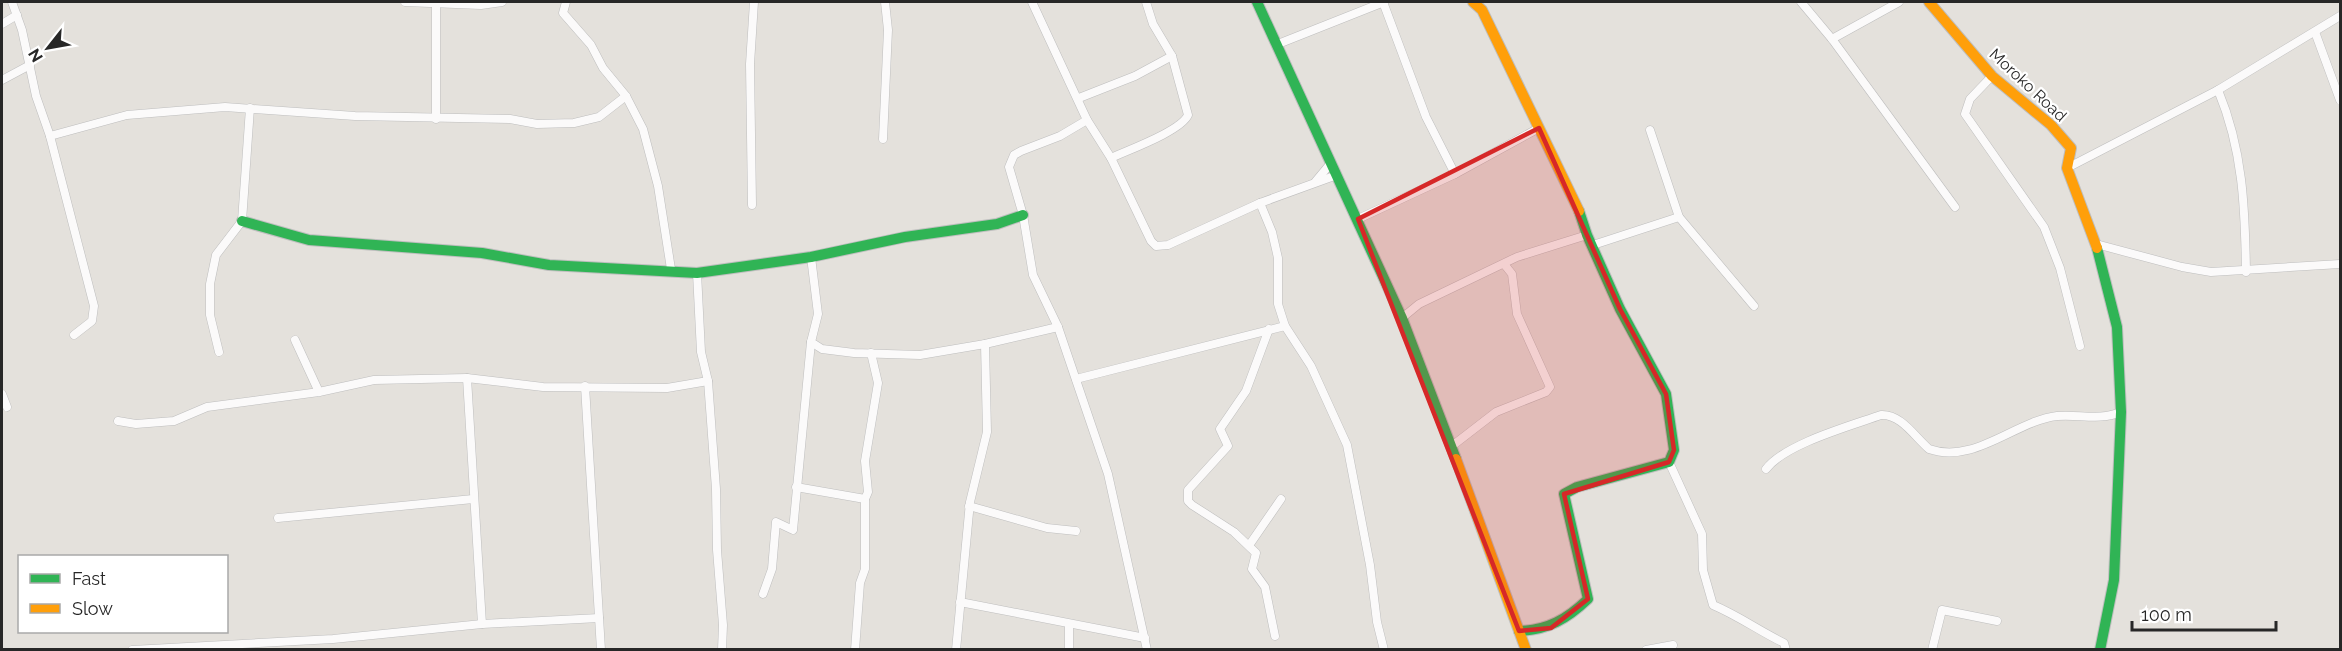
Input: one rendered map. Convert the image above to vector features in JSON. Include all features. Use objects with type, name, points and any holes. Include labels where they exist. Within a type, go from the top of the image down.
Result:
[{"type":"street","points":[[12,2],[94,306],[92,321],[74,335]]},
{"type":"street","points":[[405,2],[481,5],[502,2]]},
{"type":"street","points":[[566,2],[563,13],[591,45],[603,68],[626,96],[643,129],[658,186],[671,269]]},
{"type":"street","points":[[752,205],[750,64],[754,2]]},
{"type":"street","points":[[883,139],[888,30],[885,2]]},
{"type":"street","points":[[1032,2],[1087,120],[1111,158],[1151,242],[1156,246],[1168,245],[1260,203],[1337,175]]},
{"type":"street","points":[[1111,158],[1172,129],[1187,119],[1185,96],[1172,56],[1153,24],[1146,2]]},
{"type":"street","points":[[1257,2],[1402,318],[1422,375],[1452,446],[1526,650]]},
{"type":"street","points":[[1278,44],[1371,3],[1383,2],[1426,117],[1455,174]]},
{"type":"street","points":[[1473,2],[1482,10],[1583,218],[1587,235],[1620,309],[1666,394],[1674,450],[1669,462],[1702,534],[1703,570],[1713,605],[1742,618],[1752,628],[1784,643],[1786,650]]},
{"type":"street","points":[[1801,2],[1833,39],[1955,207]]},
{"type":"street","points":[[1833,39],[1899,2]]},
{"type":"street","name":"Moroko Road","points":[[1929,2],[1992,76],[2051,125],[2071,148],[2067,168]]},
{"type":"street","points":[[436,4],[436,118]]},
{"type":"street","points":[[2,24],[17,15]]},
{"type":"street","points":[[2100,650],[2114,580],[2121,412],[2117,327],[2096,244],[2067,168],[2218,90],[2340,16]]},
{"type":"street","points":[[2315,32],[2340,100]]},
{"type":"street","points":[[1078,98],[1136,76],[1172,56]]},
{"type":"street","points":[[2,80],[30,65]]},
{"type":"street","points":[[1992,76],[1970,99],[1965,114],[2044,227],[2060,268],[2080,346]]},
{"type":"street","points":[[2218,90],[2232,122],[2242,168],[2246,272]]},
{"type":"street","points":[[50,136],[127,115],[225,107],[436,118],[510,119],[537,124],[574,123],[599,117],[626,96]]},
{"type":"street","points":[[219,352],[210,315],[210,284],[216,255],[242,221],[250,108]]},
{"type":"street","points":[[1087,120],[1014,155],[1009,167],[1023,215],[1033,275],[1058,327],[1107,474],[1148,650]]},
{"type":"street","points":[[1358,219],[1455,174],[1539,128]]},
{"type":"street","points":[[1650,130],[1679,217],[1754,306]]},
{"type":"street","points":[[1315,182],[1332,163]]},
{"type":"street","points":[[1260,203],[1272,232],[1278,258],[1278,304],[1285,326],[1311,366],[1347,445],[1370,565],[1377,622],[1384,650]]},
{"type":"street","points":[[242,221],[309,240],[482,254],[549,265],[643,271],[671,269],[697,273],[812,257],[905,237],[997,224],[1023,215]]},
{"type":"street","points":[[1593,245],[1679,217]]},
{"type":"street","points":[[1402,318],[1419,304],[1517,257],[1587,235]]},
{"type":"street","points":[[2096,244],[2182,267],[2211,272],[2246,272],[2340,264]]},
{"type":"street","points":[[763,594],[772,569],[776,522],[793,530],[811,342],[818,314],[812,257]]},
{"type":"street","points":[[1452,446],[1496,412],[1546,392],[1550,387],[1517,314],[1512,274],[1504,264]]},
{"type":"street","points":[[697,273],[701,321],[700,352],[708,381],[723,625],[722,650]]},
{"type":"street","points":[[1076,379],[1285,326]]},
{"type":"street","points":[[811,342],[822,349],[920,355],[985,344],[1058,327]]},
{"type":"street","points":[[1269,330],[1246,391],[1221,429],[1228,446],[1194,483],[1187,495],[1192,506],[1250,544],[1256,554],[1252,569],[1265,587],[1275,636]]},
{"type":"street","points":[[295,340],[319,392]]},
{"type":"street","points":[[956,650],[969,506],[987,432],[985,344]]},
{"type":"street","points":[[855,650],[860,583],[865,569],[865,499],[868,492],[866,461],[878,383],[871,353]]},
{"type":"street","points":[[118,421],[136,424],[174,421],[207,408],[319,392],[374,380],[467,378],[543,387],[668,388],[708,381]]},
{"type":"street","points":[[467,378],[482,624]]},
{"type":"street","points":[[585,386],[601,650]]},
{"type":"street","points":[[2,394],[7,407]]},
{"type":"street","points":[[1766,469],[1772,460],[1793,447],[1881,415],[1893,415],[1929,448],[1963,451],[2056,416],[2107,418],[2121,412]]},
{"type":"street","points":[[1519,631],[1551,628],[1573,615],[1588,599],[1564,494],[1577,487],[1669,462]]},
{"type":"street","points":[[796,487],[865,499]]},
{"type":"street","points":[[278,518],[473,499]]},
{"type":"street","points":[[1250,544],[1281,499]]},
{"type":"street","points":[[969,506],[1047,528],[1076,531]]},
{"type":"street","points":[[960,602],[1145,638]]},
{"type":"street","points":[[1932,650],[1942,610],[1997,621]]},
{"type":"street","points":[[132,650],[333,639],[482,624],[599,618]]},
{"type":"street","points":[[1069,625],[1069,650]]},
{"type":"street","points":[[1646,650],[1673,645]]},
{"type":"highlighted area","points":[[1539,128],[1620,309],[1666,394],[1674,450],[1669,462],[1564,494],[1588,599],[1551,628],[1519,631],[1358,219]]},
{"type":"traffic: fast","points":[[1257,2],[1402,318],[1456,459]]},
{"type":"traffic: fast","points":[[1519,631],[1548,626],[1572,612],[1588,599],[1564,494],[1577,487],[1669,462],[1674,450],[1666,394],[1620,309],[1587,235],[1579,211]]},
{"type":"traffic: fast","points":[[242,221],[309,240],[482,253],[549,265],[697,273],[811,257],[905,237],[997,224],[1023,215]]},
{"type":"traffic: fast","points":[[2097,248],[2117,327],[2121,412],[2114,580],[2100,650]]},
{"type":"traffic: slow","points":[[1473,2],[1482,10],[1579,211]]},
{"type":"traffic: slow","points":[[1929,2],[1992,76],[2051,125],[2071,148],[2067,168],[2097,248]]},
{"type":"traffic: slow","points":[[1456,459],[1526,650]]}]
